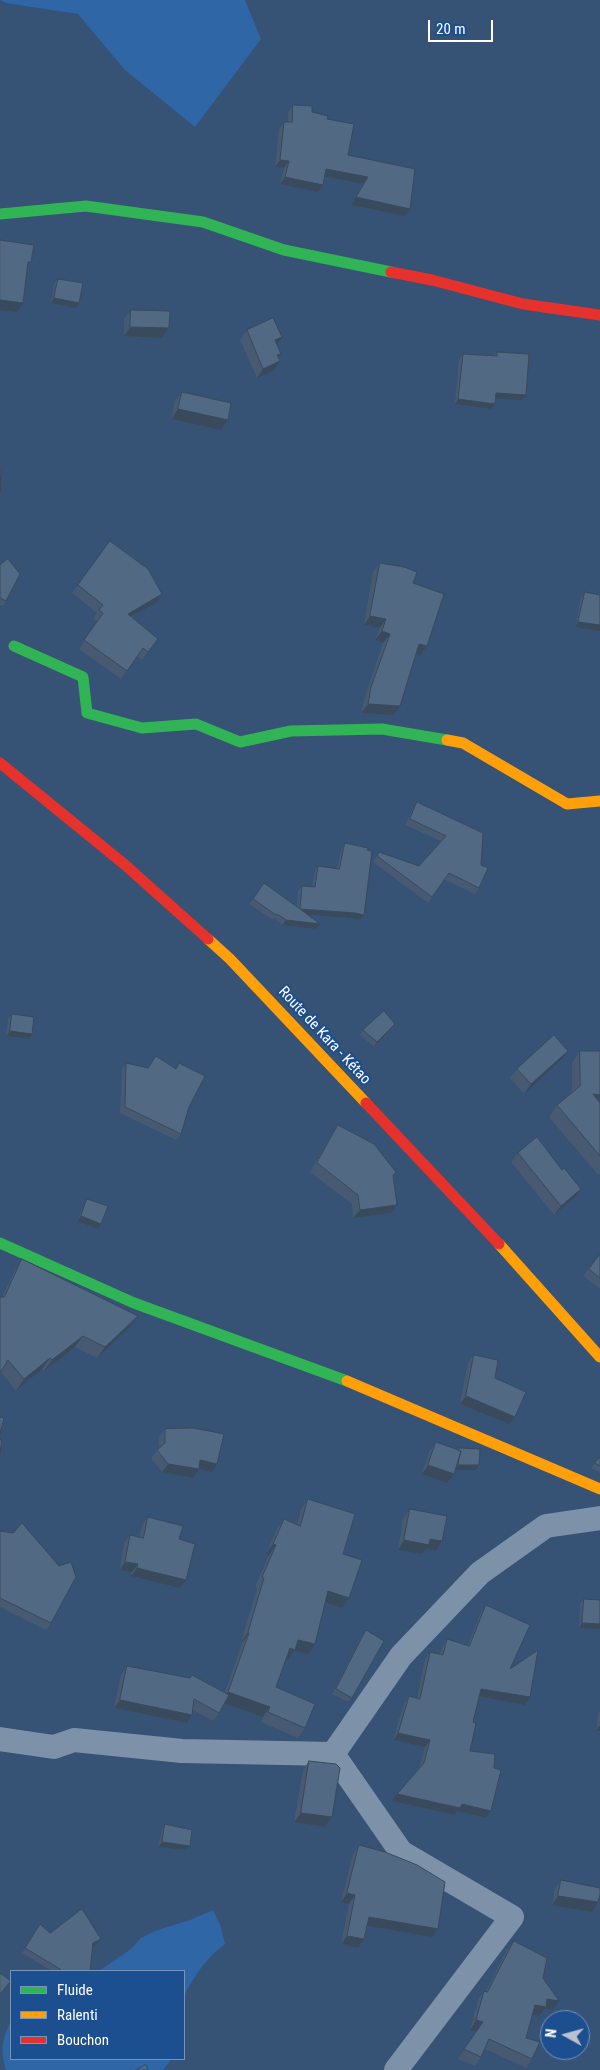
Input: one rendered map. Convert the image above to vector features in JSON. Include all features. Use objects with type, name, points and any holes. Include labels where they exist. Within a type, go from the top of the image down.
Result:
[{"type":"street","points":[[0,214],[86,206],[203,222],[284,250],[432,280],[524,304],[600,315]]},
{"type":"street","points":[[14,646],[83,677],[87,713],[142,728],[196,724],[240,742],[291,731],[382,729],[463,743],[567,804],[600,801]]},
{"type":"street","name":"Route de Kara - Kétao","points":[[0,763],[124,864],[230,959],[511,1257],[600,1357]]},
{"type":"street","points":[[0,1243],[134,1303],[372,1390],[600,1489]]},
{"type":"street","points":[[333,1754],[402,1656],[480,1573],[546,1526],[600,1518]]},
{"type":"street","points":[[0,1739],[54,1746],[74,1740],[182,1751],[333,1754]]},
{"type":"street","points":[[333,1754],[400,1852],[512,1917],[396,2070]]},
{"type":"shaded area","points":[[0,0],[245,0],[261,39],[195,127],[125,70],[78,14],[6,3]]},
{"type":"shaded area","points":[[213,1910],[221,1927],[225,1944],[202,1967],[185,1994],[185,1970],[100,1970],[131,1949],[141,1938],[155,1931],[190,1920]]},
{"type":"shaded area","points":[[10,2023],[10,2060],[171,2060],[163,2070],[6,2070],[3,2045]]},
{"type":"building","points":[[293,105],[312,106],[312,112],[328,116],[327,119],[354,124],[348,155],[415,169],[410,209],[356,197],[368,177],[326,169],[323,185],[285,177],[289,161],[280,160],[284,122],[292,122]]},
{"type":"building","points":[[0,240],[34,245],[31,262],[28,262],[23,303],[0,300]]},
{"type":"building","points":[[58,279],[83,283],[79,303],[54,298]]},
{"type":"building","points":[[131,310],[170,311],[169,328],[130,327]]},
{"type":"building","points":[[273,318],[282,337],[275,340],[281,354],[277,355],[280,361],[263,369],[247,330]]},
{"type":"building","points":[[497,352],[529,354],[526,395],[496,393],[495,404],[458,399],[463,354],[497,356]]},
{"type":"building","points":[[182,392],[231,403],[228,420],[178,409]]},
{"type":"building","points":[[110,541],[148,569],[162,594],[128,614],[158,639],[148,652],[143,648],[127,671],[84,640],[103,613],[99,610],[103,605],[78,585]]},
{"type":"building","points":[[8,559],[20,574],[6,601],[0,598],[0,565]]},
{"type":"building","points":[[380,563],[404,567],[417,572],[413,583],[444,594],[427,646],[419,644],[400,706],[368,704],[371,687],[390,634],[382,631],[386,619],[370,616]]},
{"type":"building","points":[[585,592],[600,595],[600,625],[578,622]]},
{"type":"building","points":[[417,802],[483,833],[481,865],[488,868],[479,888],[449,873],[432,897],[377,856],[379,852],[419,866],[446,836],[410,819]]},
{"type":"building","points":[[345,843],[368,848],[367,850],[372,851],[364,915],[300,909],[302,886],[315,887],[318,866],[339,869]]},
{"type":"building","points":[[264,883],[320,924],[286,920],[253,899]]},
{"type":"building","points":[[384,1011],[395,1024],[377,1042],[363,1030]]},
{"type":"building","points":[[12,1014],[34,1017],[32,1034],[10,1031]]},
{"type":"building","points":[[554,1035],[568,1051],[531,1084],[517,1069]]},
{"type":"building","points":[[580,1051],[600,1051],[600,1095],[593,1094],[600,1103],[600,1156],[557,1105],[580,1086]]},
{"type":"building","points":[[156,1056],[176,1069],[179,1063],[205,1076],[189,1107],[181,1134],[125,1107],[126,1063],[148,1068]]},
{"type":"building","points":[[338,1125],[374,1144],[396,1172],[393,1175],[397,1205],[360,1210],[358,1195],[317,1163]]},
{"type":"building","points":[[537,1137],[562,1170],[564,1168],[581,1189],[561,1206],[518,1153]]},
{"type":"building","points":[[87,1199],[108,1206],[101,1224],[81,1216]]},
{"type":"building","points":[[600,1254],[600,1278],[589,1269]]},
{"type":"building","points":[[22,1259],[138,1316],[105,1347],[83,1336],[52,1360],[50,1358],[24,1379],[8,1360],[0,1373],[0,1297],[4,1297]]},
{"type":"building","points":[[474,1355],[498,1360],[495,1378],[526,1392],[515,1417],[466,1396]]},
{"type":"building","points":[[0,1417],[4,1418],[0,1434]]},
{"type":"building","points":[[193,1428],[224,1434],[217,1464],[200,1460],[199,1469],[168,1464],[157,1450],[165,1443],[165,1429]]},
{"type":"building","points":[[436,1442],[461,1451],[454,1474],[428,1465]]},
{"type":"building","points":[[459,1448],[480,1449],[479,1465],[458,1465],[461,1451]]},
{"type":"building","points":[[600,1457],[600,1466],[595,1463]]},
{"type":"building","points":[[308,1499],[355,1514],[343,1554],[362,1560],[349,1598],[328,1591],[315,1644],[298,1640],[295,1650],[290,1648],[276,1687],[315,1704],[305,1728],[268,1712],[270,1707],[228,1692],[249,1633],[264,1578],[262,1577],[276,1545],[273,1544],[284,1519],[300,1526]]},
{"type":"building","points":[[410,1509],[447,1516],[442,1541],[430,1539],[429,1545],[404,1540]]},
{"type":"building","points":[[148,1517],[183,1526],[179,1539],[195,1544],[186,1580],[137,1568],[138,1564],[125,1562],[130,1535],[143,1538]]},
{"type":"building","points":[[22,1523],[59,1566],[71,1562],[76,1577],[51,1623],[0,1598],[0,1531],[13,1533]]},
{"type":"building","points":[[584,1599],[600,1600],[600,1624],[582,1623]]},
{"type":"building","points":[[486,1605],[530,1625],[510,1669],[538,1650],[530,1697],[481,1689],[473,1722],[476,1723],[470,1751],[495,1754],[494,1768],[501,1770],[491,1811],[462,1804],[460,1808],[397,1794],[424,1763],[430,1740],[398,1733],[409,1696],[420,1699],[430,1652],[443,1655],[447,1639],[469,1646]]},
{"type":"building","points":[[366,1630],[384,1641],[352,1698],[336,1689]]},
{"type":"building","points":[[127,1666],[190,1678],[192,1675],[229,1695],[219,1713],[194,1699],[192,1715],[120,1700]]},
{"type":"building","points":[[309,1761],[336,1764],[340,1768],[332,1817],[301,1813]]},
{"type":"building","points":[[165,1824],[192,1830],[190,1846],[162,1842]]},
{"type":"building","points":[[359,1845],[385,1852],[417,1865],[445,1882],[438,1929],[369,1917],[364,1939],[347,1936],[355,1895],[347,1893]]},
{"type":"building","points":[[561,1880],[600,1888],[598,1902],[558,1896]]},
{"type":"building","points":[[82,1909],[101,1939],[93,1943],[90,1970],[61,1970],[25,1948],[40,1924],[50,1933]]},
{"type":"building","points":[[514,1941],[547,1958],[543,1978],[559,2001],[547,1999],[546,2007],[535,2005],[526,2038],[540,2042],[532,2059],[489,2039],[481,2057],[464,2049],[483,2022],[476,2020],[484,1991],[487,1992]]},
{"type":"building","points":[[0,1973],[10,1982],[0,1994]]},
{"type":"building","points":[[146,2065],[148,2070],[136,2070]]},
{"type":"traffic: fast","points":[[0,214],[86,206],[203,222],[284,250],[391,272]]},
{"type":"traffic: fast","points":[[14,646],[83,677],[87,713],[142,728],[196,724],[240,742],[291,731],[382,729],[447,740]]},
{"type":"traffic: fast","points":[[0,1243],[134,1303],[347,1381]]},
{"type":"traffic: slow","points":[[447,740],[463,743],[567,804],[600,801]]},
{"type":"traffic: slow","points":[[208,939],[230,959],[366,1103]]},
{"type":"traffic: slow","points":[[499,1244],[600,1357]]},
{"type":"traffic: slow","points":[[347,1381],[600,1489]]},
{"type":"traffic: jam","points":[[391,272],[432,280],[523,304],[600,315]]},
{"type":"traffic: jam","points":[[0,763],[124,864],[208,939]]},
{"type":"traffic: jam","points":[[366,1103],[499,1244]]}]
